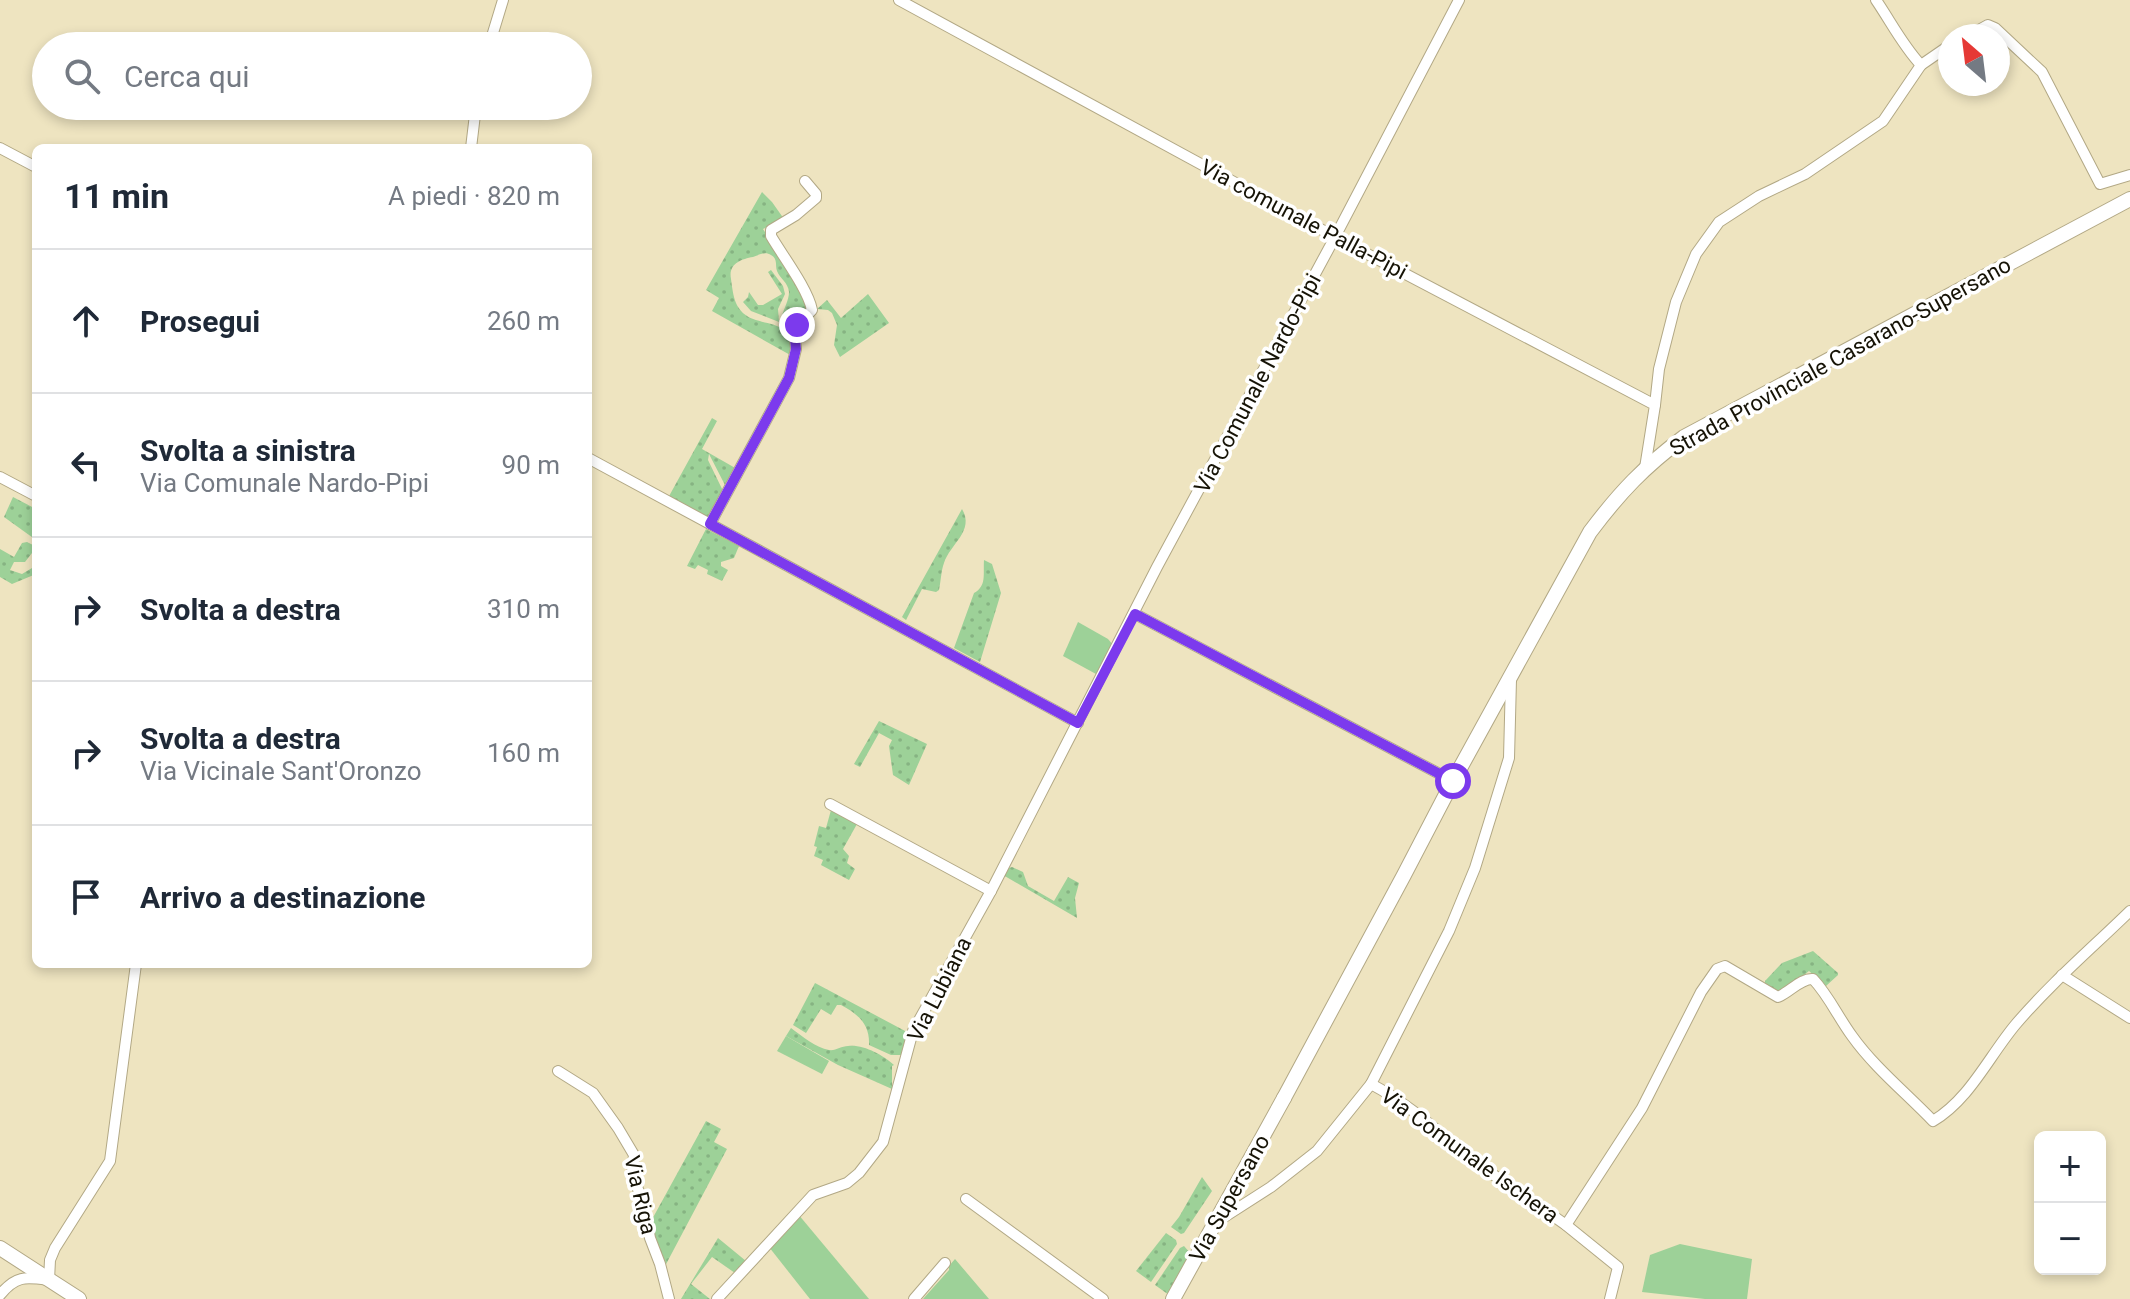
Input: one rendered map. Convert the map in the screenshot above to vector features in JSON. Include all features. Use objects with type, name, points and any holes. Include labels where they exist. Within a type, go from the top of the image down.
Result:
[{"type":"main road","name":"Strada Provinciale Casarano-Supersano","points":[[1284,1098],[1590,532],[1617,496],[1645,468],[1684,437],[2130,199]]},
{"type":"main road","name":"Via Supersano","points":[[1173,1299],[1284,1098]]},
{"type":"main road","points":[[0,1248],[79,1299]]},
{"type":"street","points":[[493,32],[503,0]]},
{"type":"street","name":"Via comunale Palla-Pipi","points":[[899,0],[1335,237],[1655,405]]},
{"type":"street","name":"Via Comunale Nardo-Pipi","points":[[1078,723],[1157,567],[1459,0]]},
{"type":"street","points":[[1876,0],[1908,51],[1921,65]]},
{"type":"street","points":[[2010,42],[2042,72],[2100,184],[2130,175]]},
{"type":"street","points":[[1645,468],[1659,369],[1676,302],[1696,254],[1719,222],[1759,196],[1805,174],[1883,121],[1921,65],[1938,53]]},
{"type":"street","points":[[471,144],[474,120]]},
{"type":"street","points":[[0,148],[32,165]]},
{"type":"street","points":[[710,524],[789,378],[796,349],[794,329],[812,310],[771,236],[771,230],[816,198],[805,181]]},
{"type":"street","points":[[592,460],[1078,723]]},
{"type":"street","points":[[0,477],[32,494]]},
{"type":"street","points":[[1135,614],[1453,781]]},
{"type":"street","points":[[1371,1084],[1449,931],[1475,868],[1509,758],[1511,677]]},
{"type":"street","name":"Via Lubiana","points":[[717,1299],[813,1195],[847,1183],[859,1173],[883,1142],[913,1031],[991,891],[1078,723]]},
{"type":"street","points":[[830,804],[991,891]]},
{"type":"street","name":"Via Comunale Ischera","points":[[1216,1222],[1271,1187],[1317,1151],[1371,1084],[1394,1096],[1467,1155],[1566,1225],[1642,1108],[1701,992],[1717,969],[1727,966],[1778,997],[1808,978],[1813,979],[1868,1056],[1933,1121],[1947,1112],[1967,1090],[2015,1025],[2062,975],[2130,911]]},
{"type":"street","points":[[0,1295],[20,1278],[49,1280],[50,1260],[55,1248],[110,1161],[135,968]]},
{"type":"street","points":[[2062,975],[2130,1018]]},
{"type":"street","name":"Via Riga","points":[[558,1071],[593,1093],[634,1155],[632,1174],[643,1202],[650,1238],[669,1299]]},
{"type":"street","points":[[966,1199],[1103,1299]]},
{"type":"street","points":[[1566,1225],[1618,1267],[1610,1299]]},
{"type":"street","points":[[914,1299],[945,1263]]},
{"type":"green space","points":[[762,192],[784,219],[763,229],[810,307],[795,324],[787,315],[782,316],[789,292],[777,271],[775,258],[766,253],[744,259],[733,266],[733,291],[742,312],[786,332],[792,356],[712,311],[719,298],[706,290]]},
{"type":"green space","points":[[771,270],[785,294],[778,309],[779,322],[751,311],[743,302],[749,292],[758,305],[782,294],[768,272]]},
{"type":"green space","points":[[868,294],[889,323],[840,357],[834,345],[837,325],[832,313],[817,309],[827,300],[841,318]]},
{"type":"green space","points":[[712,418],[717,421],[702,449],[737,469],[726,487],[709,454],[708,460],[724,493],[709,519],[668,498]]},
{"type":"green space","points":[[13,497],[32,507],[32,537],[4,517]]},
{"type":"green space","points":[[962,509],[966,524],[944,563],[939,590],[922,589],[906,620],[902,617]]},
{"type":"green space","points":[[706,529],[739,546],[734,558],[721,562],[721,566],[728,570],[722,581],[707,574],[708,570],[698,565],[695,569],[687,566]]},
{"type":"green space","points":[[22,543],[32,544],[32,553],[25,562],[14,562],[10,570],[22,574],[32,568],[32,576],[12,584],[0,577],[0,549],[14,557]]},
{"type":"green space","points":[[984,560],[992,564],[1001,593],[980,662],[954,648],[974,593],[983,583]]},
{"type":"green space","points":[[1078,622],[1113,645],[1096,674],[1063,656]]},
{"type":"green space","points":[[879,721],[927,744],[909,785],[893,775],[889,746],[892,740],[879,733],[860,767],[854,764]]},
{"type":"green space","points":[[831,810],[857,824],[843,849],[849,856],[847,863],[855,869],[849,880],[821,865],[823,860],[814,856],[819,826],[826,828]]},
{"type":"green space","points":[[1012,867],[1023,872],[1028,886],[1054,901],[1068,877],[1079,883],[1075,898],[1077,918],[1003,875],[1006,869]]},
{"type":"green space","points":[[1813,951],[1838,973],[1826,986],[1809,971],[1788,988],[1775,992],[1765,985],[1765,981],[1782,963]]},
{"type":"green space","points":[[815,983],[907,1032],[901,1055],[891,1055],[869,1045],[862,1020],[841,1005],[837,1005],[831,1015],[821,1009],[806,1033],[793,1025]]},
{"type":"green space","points":[[791,1028],[824,1049],[854,1046],[879,1054],[894,1065],[892,1089],[838,1065],[786,1036]]},
{"type":"green space","points":[[786,1036],[829,1061],[822,1074],[777,1051]]},
{"type":"green space","points":[[706,1121],[721,1129],[714,1142],[727,1149],[664,1268],[650,1223]]},
{"type":"green space","points":[[1202,1177],[1212,1191],[1181,1234],[1171,1227]]},
{"type":"green space","points":[[798,1214],[869,1299],[810,1299],[769,1247]]},
{"type":"green space","points":[[1166,1233],[1177,1244],[1151,1282],[1136,1271]]},
{"type":"green space","points":[[718,1238],[746,1261],[735,1273],[712,1257],[691,1284],[710,1299],[681,1299]]},
{"type":"green space","points":[[1680,1244],[1752,1259],[1747,1299],[1705,1299],[1642,1292],[1650,1255]]},
{"type":"green space","points":[[1184,1246],[1191,1254],[1169,1295],[1155,1285]]},
{"type":"green space","points":[[955,1259],[989,1299],[923,1299]]},
{"type":"route","points":[[797,325],[793,335],[796,349],[789,378],[710,524],[1078,723],[1135,614],[1453,781]]}]
